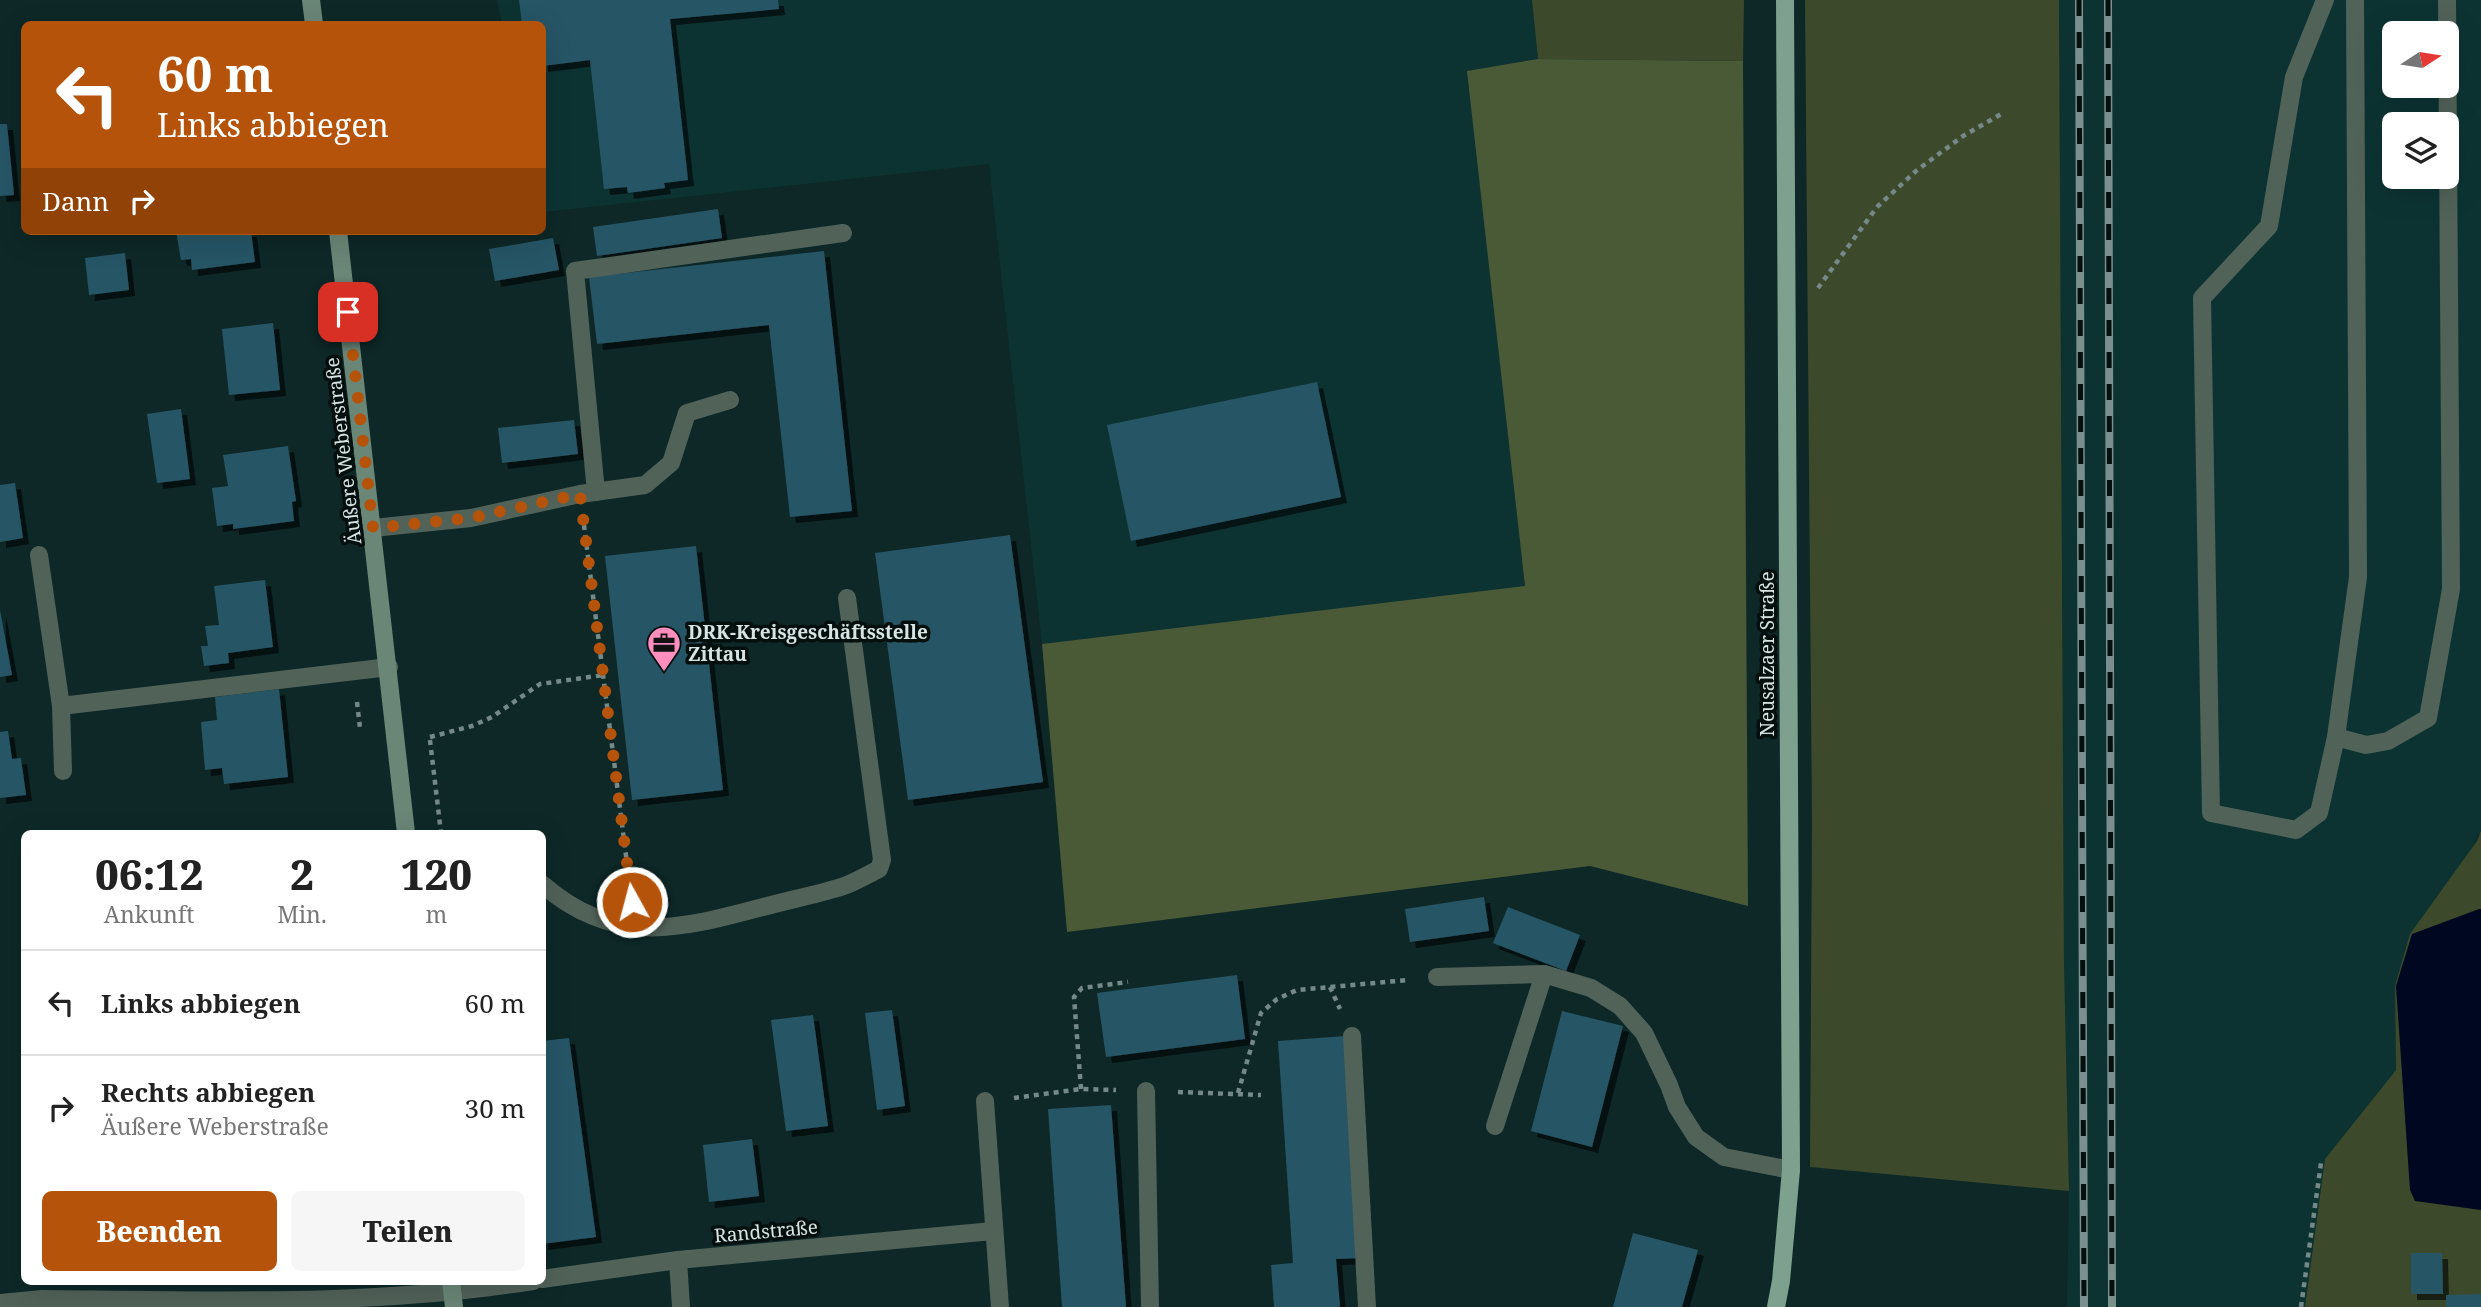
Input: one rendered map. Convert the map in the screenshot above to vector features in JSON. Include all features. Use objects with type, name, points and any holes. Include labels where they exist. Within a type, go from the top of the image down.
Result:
[{"type":"main road","points":[[311,0],[314,21]]},
{"type":"main road","name":"Neusalzaer Straße","points":[[1776,1307],[1782,1281],[1791,1170],[1785,0]]},
{"type":"main road","name":"Äußere Weberstraße","points":[[338,235],[406,830]]},
{"type":"street","points":[[2325,0],[2294,77],[2269,226],[2202,298],[2211,813],[2296,830],[2319,813],[2336,737],[2358,577],[2355,0]]},
{"type":"street","points":[[2336,737],[2366,745],[2388,741],[2428,718],[2451,589],[2447,0]]},
{"type":"street","points":[[588,493],[575,271],[843,233]]},
{"type":"street","points":[[373,528],[471,518],[588,493],[645,485],[671,463],[687,413],[730,400]]},
{"type":"street","points":[[39,555],[61,706],[64,771]]},
{"type":"street","points":[[546,887],[585,914],[621,925],[655,929],[695,925],[843,886],[879,869],[882,860],[847,598]]},
{"type":"street","points":[[61,706],[388,667]]},
{"type":"street","points":[[1437,977],[1544,974],[1591,988],[1620,1006],[1644,1033],[1677,1107],[1696,1137],[1724,1157],[1791,1170]]},
{"type":"street","points":[[1495,1126],[1544,974]]},
{"type":"street","points":[[1352,1036],[1367,1307]]},
{"type":"street","points":[[1146,1091],[1150,1307]]},
{"type":"street","points":[[985,1101],[1000,1307]]},
{"type":"street","name":"Randstraße","points":[[546,1278],[678,1260],[993,1231]]},
{"type":"street","points":[[678,1260],[681,1307]]},
{"type":"street","points":[[0,1303],[42,1299],[305,1301],[452,1293],[506,1285]]},
{"type":"path","points":[[1787,327],[1877,207],[1916,171],[1963,136],[2003,113]]},
{"type":"path","points":[[588,493],[609,728],[635,927]]},
{"type":"path","points":[[430,737],[472,726],[492,717],[540,684],[604,675]]},
{"type":"path","points":[[1238,1093],[1261,1013],[1277,999],[1297,990],[1437,977]]},
{"type":"path","points":[[1081,1088],[1074,998],[1082,988],[1128,982]]},
{"type":"path","points":[[2301,1307],[2321,1163]]},
{"type":"shaded area","points":[[497,0],[1532,0],[1538,59],[1468,71],[1525,587],[1042,644],[989,164],[546,212],[546,21],[501,21]]},
{"type":"shaded area","points":[[2059,0],[2481,0],[2481,831],[2395,986],[2396,1070],[2325,1159],[2305,1307],[2067,1307],[2069,1191],[2064,962]]},
{"type":"shaded area","points":[[2479,909],[2481,1210],[2415,1201],[2410,1190],[2396,986],[2412,934]]},
{"type":"green space","points":[[1532,0],[1744,0],[1743,61],[1538,59]]},
{"type":"green space","points":[[1805,0],[2059,0],[2064,962],[2069,1191],[1810,1167],[1812,820]]},
{"type":"green space","points":[[1538,59],[1743,61],[1748,906],[1590,866],[1067,932],[1042,644],[1525,586],[1467,71]]},
{"type":"green space","points":[[2481,831],[2481,1307],[2305,1307],[2325,1159],[2396,1070],[2395,986],[2410,934],[2477,841]]},
{"type":"building","points":[[519,0],[778,0],[779,9],[670,19],[688,180],[664,183],[665,188],[628,193],[627,187],[604,189],[590,60],[546,66],[546,21],[522,21]]},
{"type":"building","points":[[0,124],[7,124],[14,195],[0,196]]},
{"type":"building","points":[[718,209],[722,238],[597,256],[593,227]]},
{"type":"building","points":[[177,235],[252,235],[255,262],[192,270],[191,259],[181,260]]},
{"type":"building","points":[[553,238],[559,270],[495,281],[489,249]]},
{"type":"building","points":[[824,251],[852,511],[790,517],[769,325],[597,344],[589,277]]},
{"type":"building","points":[[125,253],[129,290],[89,295],[85,258]]},
{"type":"building","points":[[273,323],[280,390],[229,395],[222,329]]},
{"type":"building","points":[[1317,382],[1341,497],[1131,541],[1107,425]]},
{"type":"building","points":[[181,409],[190,479],[157,483],[147,414]]},
{"type":"building","points":[[574,420],[578,454],[502,463],[498,428]]},
{"type":"building","points":[[288,446],[296,501],[292,502],[294,521],[233,529],[233,524],[217,526],[212,488],[228,486],[223,455]]},
{"type":"building","points":[[15,483],[23,538],[0,542],[0,485]]},
{"type":"building","points":[[1010,535],[1043,782],[908,800],[875,553]]},
{"type":"building","name":"DRK-Kreisgeschäftsstelle Zittau","points":[[696,546],[723,790],[632,800],[605,556]]},
{"type":"building","points":[[265,580],[273,647],[228,653],[229,663],[204,666],[201,646],[208,646],[205,626],[219,625],[214,586]]},
{"type":"building","points":[[0,610],[12,675],[0,677]]},
{"type":"building","points":[[279,689],[288,777],[224,784],[222,768],[205,770],[201,722],[217,720],[215,697]]},
{"type":"building","points":[[8,731],[12,759],[21,758],[26,795],[0,798],[0,732]]},
{"type":"building","points":[[1484,897],[1489,931],[1410,942],[1405,909]]},
{"type":"building","points":[[1508,907],[1580,935],[1566,971],[1493,943]]},
{"type":"building","points":[[1237,975],[1245,1039],[1106,1057],[1097,993]]},
{"type":"building","points":[[892,1010],[905,1106],[877,1110],[865,1013]]},
{"type":"building","points":[[1562,1011],[1623,1026],[1592,1147],[1531,1131]]},
{"type":"building","points":[[813,1015],[828,1126],[786,1131],[771,1020]]},
{"type":"building","points":[[1345,1036],[1360,1258],[1336,1259],[1340,1307],[1274,1307],[1271,1265],[1293,1263],[1278,1041]]},
{"type":"building","points":[[569,1038],[596,1237],[546,1243],[546,1041]]},
{"type":"building","points":[[1111,1105],[1126,1307],[1062,1307],[1048,1109]]},
{"type":"building","points":[[752,1139],[759,1196],[709,1202],[703,1145]]},
{"type":"building","points":[[1633,1233],[1698,1250],[1682,1307],[1613,1307]]},
{"type":"building","points":[[2411,1253],[2442,1253],[2443,1294],[2411,1294]]},
{"type":"building","points":[[2481,1294],[2481,1307],[2446,1307],[2446,1295]]},
{"type":"railway","points":[[2079,0],[2084,1307]]},
{"type":"railway","points":[[2108,0],[2112,1307]]},
{"type":"place","name":"DRK-Kreisgeschäftsstelle Zittau","points":[[664,673]]},
{"type":"route","points":[[348,312],[373,528],[471,518],[580,494],[632,902]]}]
